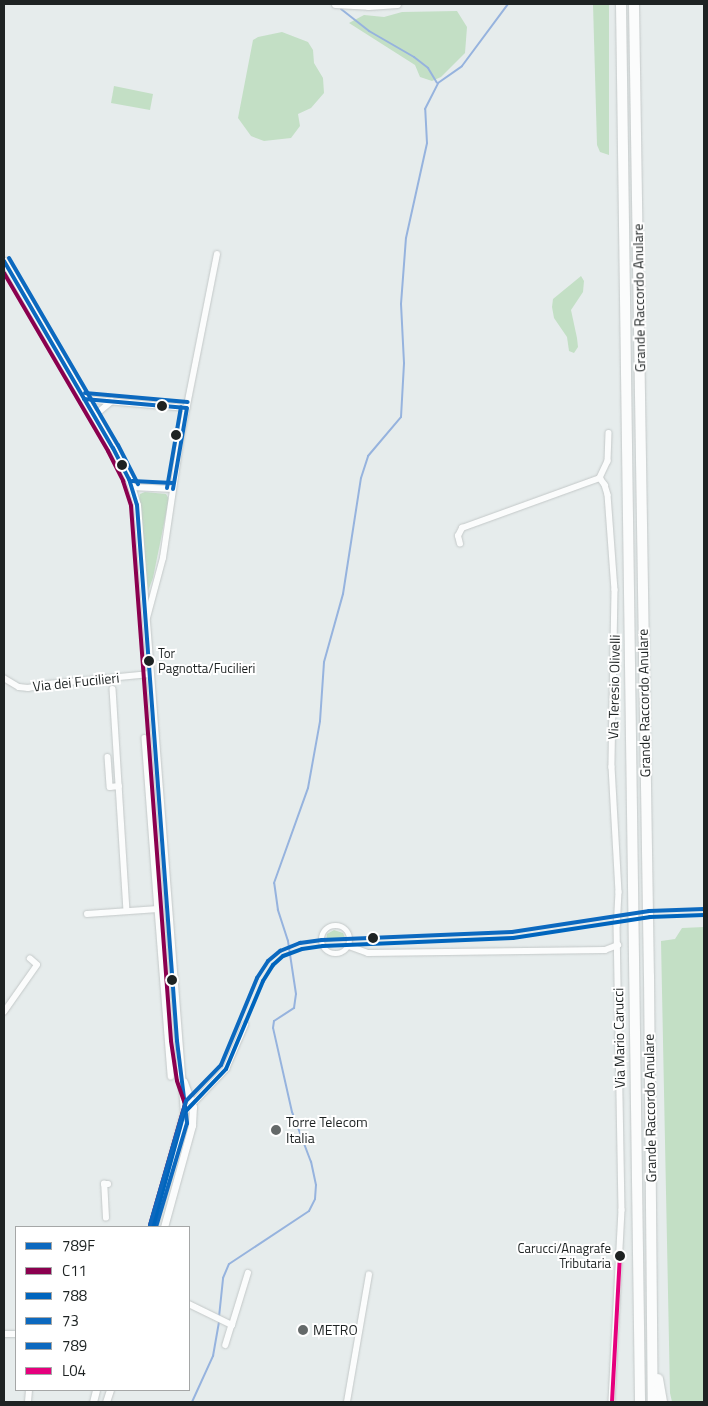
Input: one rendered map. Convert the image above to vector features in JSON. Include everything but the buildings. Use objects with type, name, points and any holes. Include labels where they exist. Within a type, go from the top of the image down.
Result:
[{"type":"highway","name":"Grande Raccordo Anulare","points":[[621,4],[640,1402]]},
{"type":"highway","name":"Grande Raccordo Anulare","points":[[634,4],[649,976],[653,1402]]},
{"type":"highway","points":[[633,1402],[639,1329]]},
{"type":"highway","points":[[652,1349],[662,1402]]},
{"type":"street","points":[[335,4],[368,6],[397,4]]},
{"type":"street","points":[[146,623],[163,558],[187,408],[217,255]]},
{"type":"street","points":[[4,261],[125,470],[132,487],[138,520],[177,1040],[183,1079],[184,1113],[152,1226]]},
{"type":"street","points":[[84,398],[187,408]]},
{"type":"street","points":[[94,416],[112,401]]},
{"type":"street","points":[[460,544],[458,536],[462,528],[600,478],[608,461],[609,433]]},
{"type":"street","name":"Via Teresio Olivelli","points":[[600,478],[608,494],[615,590],[612,767],[619,887],[618,945]]},
{"type":"street","points":[[132,487],[173,489]]},
{"type":"street","name":"Via dei Fucilieri","points":[[4,678],[19,687],[28,688],[48,684],[150,674]]},
{"type":"street","points":[[112,689],[127,911]]},
{"type":"street","points":[[145,738],[171,1076]]},
{"type":"street","points":[[108,757],[110,787],[119,786]]},
{"type":"street","points":[[87,914],[158,909]]},
{"type":"street","points":[[331,927],[341,927],[348,933],[349,946],[341,954],[331,953],[323,947],[323,935],[331,927]]},
{"type":"street","points":[[349,946],[368,953],[605,950],[618,945]]},
{"type":"street","name":"Via Mario Carucci","points":[[612,1402],[622,1210],[618,945]]},
{"type":"street","points":[[4,1012],[37,965],[30,959]]},
{"type":"street","points":[[184,1113],[226,1069],[245,1025]]},
{"type":"street","points":[[164,1226],[192,1125],[192,1104],[183,1079]]},
{"type":"street","points":[[106,1218],[104,1184],[108,1184]]},
{"type":"street","points":[[226,1345],[248,1273]]},
{"type":"street","points":[[347,1402],[369,1275]]},
{"type":"street","points":[[190,1304],[232,1325]]},
{"type":"green space","points":[[593,4],[609,4],[609,155],[600,152],[597,145]]},
{"type":"green space","points":[[457,11],[467,27],[465,53],[441,77],[432,81],[420,77],[415,65],[349,23],[364,15],[384,17],[402,12]]},
{"type":"green space","points":[[282,32],[308,42],[313,50],[314,63],[323,78],[324,93],[311,108],[298,114],[300,126],[291,138],[264,141],[251,136],[238,118],[253,40],[258,37]]},
{"type":"green space","points":[[114,86],[153,94],[150,110],[111,103]]},
{"type":"green space","points":[[581,276],[584,281],[583,292],[571,310],[578,347],[574,353],[569,351],[567,337],[554,318],[552,307],[553,299]]},
{"type":"green space","points":[[145,492],[166,494],[169,499],[153,578],[148,591],[139,501],[140,494]]},
{"type":"green space","points":[[704,927],[704,1402],[672,1402],[670,1393],[661,941],[675,939],[682,928]]},
{"type":"green space","points":[[334,930],[343,933],[346,940],[326,942],[327,934]]},
{"type":"waterway","points":[[219,1317],[223,1278],[229,1264],[309,1211],[315,1199],[316,1185],[311,1162],[292,1112],[273,1028],[274,1021],[294,1008],[296,994],[288,941],[278,910],[274,883],[308,788],[320,721],[324,662],[343,594],[361,478],[368,456],[401,417],[404,363],[401,304],[406,238],[427,143],[425,109],[438,83],[462,66],[508,4]]},
{"type":"waterway","points":[[341,9],[369,31],[414,57],[428,68],[437,83]]},
{"type":"waterway","points":[[192,1402],[213,1356],[219,1322]]},
{"type":"transit line","name":"789","points":[[9,258],[118,445],[138,484]]},
{"type":"transit line","name":"789F","points":[[4,261],[113,448],[129,479],[137,505],[177,1041],[187,1123],[156,1226]]},
{"type":"transit line","name":"C11","points":[[4,273],[108,451],[123,481],[131,506],[171,1041],[177,1081],[185,1104],[150,1225]]},
{"type":"transit line","name":"789","points":[[85,393],[188,402]]},
{"type":"transit line","name":"789F","points":[[84,399],[187,408]]},
{"type":"transit line","name":"789","points":[[167,488],[181,407]]},
{"type":"transit line","name":"789F","points":[[173,489],[187,408]]},
{"type":"transit line","name":"789","points":[[132,481],[173,483]]},
{"type":"transit line","name":"73","points":[[150,1225],[186,1101],[221,1065],[257,978],[268,961],[280,951],[300,943],[322,940],[512,932],[649,911],[704,909]]},
{"type":"transit line","name":"788","points":[[153,1226],[184,1113],[226,1069],[263,981],[273,965],[283,956],[302,949],[323,946],[513,938],[650,917],[704,915]]},
{"type":"transit line","name":"L04","points":[[612,1402],[620,1256]]},
{"type":"place","name":"Tor Pagnotta/Fucilieri","points":[[149,661]]},
{"type":"place","name":"Torre Telecom Italia","points":[[276,1130]]},
{"type":"place","name":"Carucci/Anagrafe Tributaria","points":[[620,1256]]},
{"type":"place","name":"METRO","points":[[303,1330]]}]
